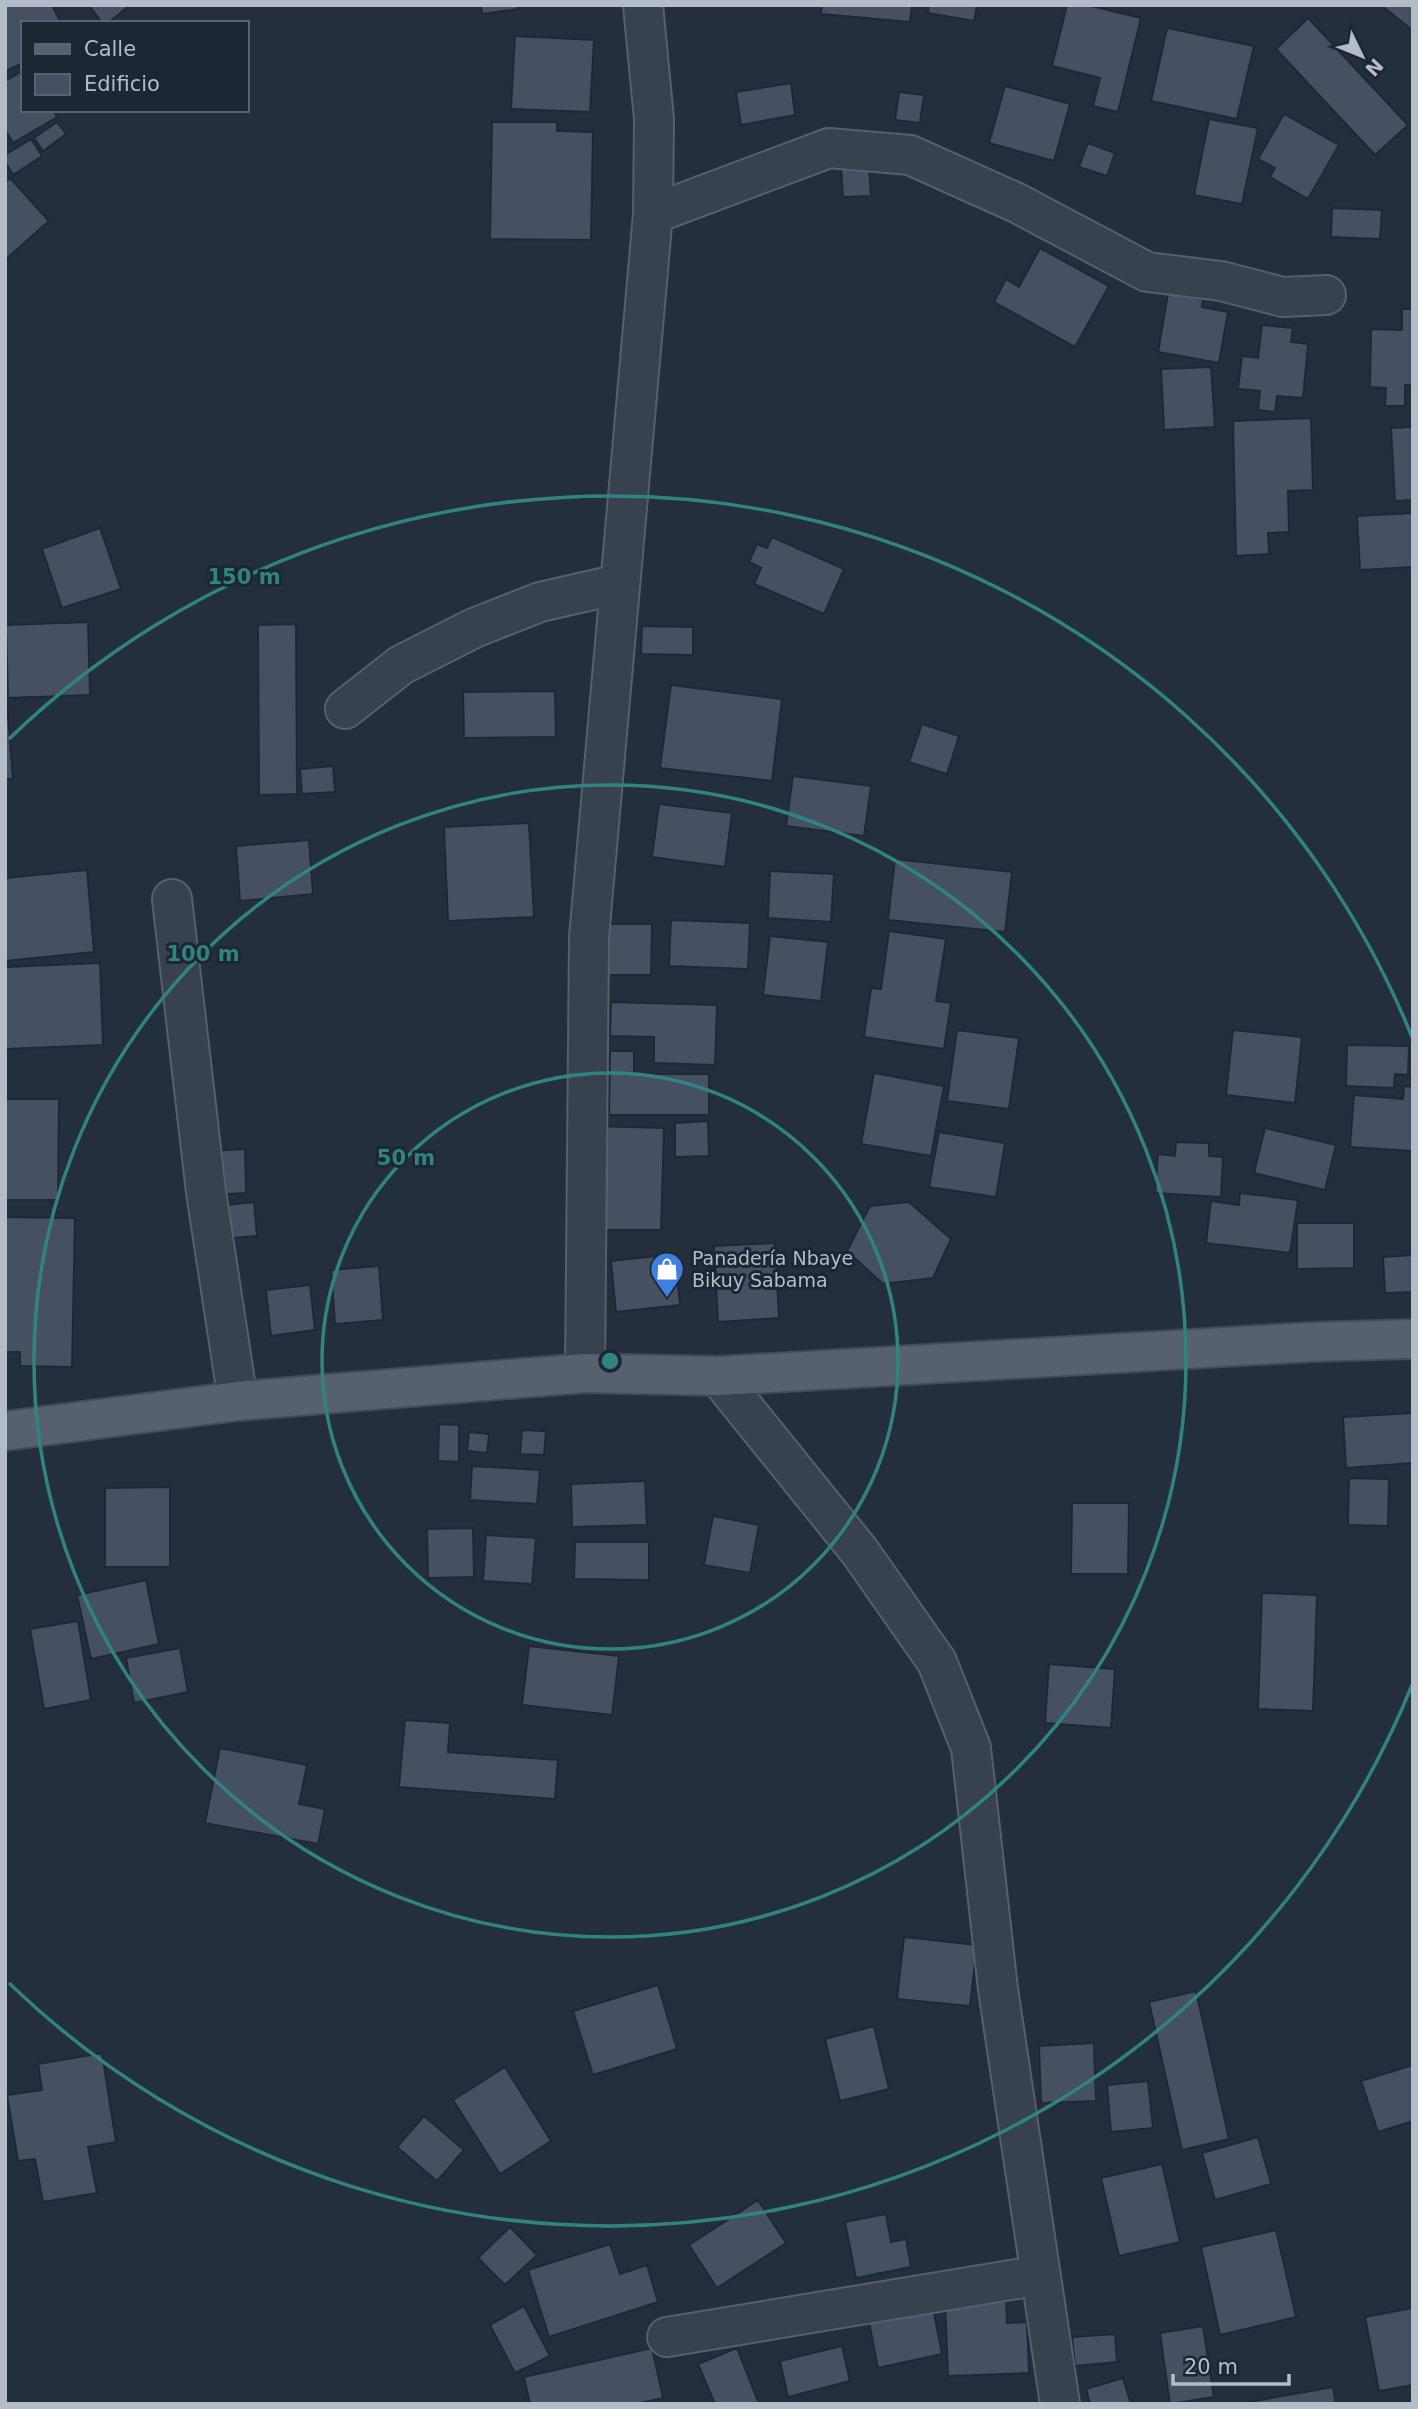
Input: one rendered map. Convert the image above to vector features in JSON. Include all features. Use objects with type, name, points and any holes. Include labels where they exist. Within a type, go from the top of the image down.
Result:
[{"type":"main road","points":[[5,1432],[238,1401],[585,1373],[718,1376],[1297,1343],[1413,1339]]},
{"type":"street","points":[[585,1373],[589,937],[653,214],[654,119],[643,5]]},
{"type":"street","points":[[653,214],[829,148],[910,155],[1017,202],[1147,272],[1221,281],[1283,297],[1326,295]]},
{"type":"street","points":[[345,709],[401,665],[474,628],[540,603],[619,584]]},
{"type":"street","points":[[172,899],[206,1192],[238,1401]]},
{"type":"street","points":[[718,1376],[860,1552],[937,1662],[971,1748],[998,1989],[1060,2404]]},
{"type":"street","points":[[667,2337],[1041,2275]]},
{"type":"building","points":[[5,5],[52,5],[60,21],[21,21],[21,64],[6,71]]},
{"type":"building","points":[[89,5],[130,5],[110,21],[101,21]]},
{"type":"building","points":[[481,5],[517,5],[518,9],[482,14]]},
{"type":"building","points":[[822,5],[912,5],[910,22],[821,14]]},
{"type":"building","points":[[929,5],[977,5],[974,21],[928,13]]},
{"type":"building","points":[[1067,5],[1087,5],[1141,18],[1118,112],[1093,106],[1100,78],[1052,66]]},
{"type":"building","points":[[1381,5],[1413,5],[1413,30],[1412,30]]},
{"type":"building","points":[[1308,18],[1408,125],[1375,155],[1276,49]]},
{"type":"building","points":[[1167,28],[1254,46],[1237,119],[1151,101]]},
{"type":"building","points":[[515,36],[594,40],[590,112],[511,109]]},
{"type":"building","points":[[21,72],[21,112],[54,112],[57,117],[13,143],[5,129],[5,81]]},
{"type":"building","points":[[791,83],[795,115],[741,125],[736,92]]},
{"type":"building","points":[[1005,86],[1070,104],[1054,161],[989,143]]},
{"type":"building","points":[[899,92],[924,95],[920,123],[895,120]]},
{"type":"building","points":[[1284,114],[1339,145],[1308,199],[1270,177],[1275,168],[1258,159]]},
{"type":"building","points":[[1209,119],[1258,128],[1242,204],[1194,195]]},
{"type":"building","points":[[57,122],[66,134],[43,151],[34,138]]},
{"type":"building","points":[[492,122],[557,122],[557,131],[593,132],[591,240],[490,239]]},
{"type":"building","points":[[31,139],[42,156],[13,175],[5,161],[5,155]]},
{"type":"building","points":[[1088,143],[1115,153],[1107,176],[1079,167]]},
{"type":"building","points":[[869,167],[871,196],[843,197],[841,168]]},
{"type":"building","points":[[10,178],[49,221],[5,260],[5,183]]},
{"type":"building","points":[[1332,208],[1382,210],[1380,239],[1331,237]]},
{"type":"building","points":[[1040,248],[1109,286],[1075,347],[994,302],[1006,279],[1019,287]]},
{"type":"building","points":[[1168,293],[1203,299],[1202,307],[1228,312],[1219,363],[1158,352]]},
{"type":"building","points":[[1402,309],[1413,309],[1413,385],[1405,385],[1405,406],[1385,406],[1386,388],[1370,387],[1371,329],[1402,330]]},
{"type":"building","points":[[1262,325],[1293,328],[1291,342],[1308,344],[1303,398],[1277,396],[1275,412],[1258,410],[1260,391],[1238,389],[1242,356],[1258,358]]},
{"type":"building","points":[[1211,367],[1215,427],[1164,430],[1161,369]]},
{"type":"building","points":[[1311,418],[1313,490],[1288,491],[1289,532],[1268,533],[1269,554],[1236,556],[1233,421]]},
{"type":"building","points":[[1413,427],[1413,500],[1395,501],[1391,428]]},
{"type":"building","points":[[1413,513],[1413,567],[1360,570],[1357,516]]},
{"type":"building","points":[[100,528],[121,589],[62,608],[42,549]]},
{"type":"building","points":[[772,537],[844,569],[824,614],[754,584],[761,568],[749,562],[757,544],[767,548]]},
{"type":"building","points":[[88,622],[90,695],[8,698],[6,625]]},
{"type":"building","points":[[296,624],[297,794],[259,795],[258,625]]},
{"type":"building","points":[[642,626],[693,627],[693,655],[641,654]]},
{"type":"building","points":[[671,685],[782,699],[772,781],[660,768]]},
{"type":"building","points":[[555,691],[556,737],[464,738],[463,692]]},
{"type":"building","points":[[7,701],[13,779],[5,779]]},
{"type":"building","points":[[922,724],[959,736],[947,774],[909,762]]},
{"type":"building","points":[[333,766],[335,792],[302,794],[300,769]]},
{"type":"building","points":[[793,776],[871,786],[864,836],[786,826]]},
{"type":"building","points":[[659,804],[732,813],[725,867],[652,857]]},
{"type":"building","points":[[529,823],[534,917],[448,921],[444,827]]},
{"type":"building","points":[[309,840],[313,894],[240,901],[236,846]]},
{"type":"building","points":[[895,859],[1012,872],[1005,932],[888,920]]},
{"type":"building","points":[[87,870],[94,952],[5,961],[5,878]]},
{"type":"building","points":[[770,871],[834,874],[831,922],[768,918]]},
{"type":"building","points":[[671,920],[750,923],[748,969],[669,966]]},
{"type":"building","points":[[603,924],[652,924],[651,975],[602,975]]},
{"type":"building","points":[[889,931],[946,939],[936,1001],[951,1003],[944,1049],[864,1037],[871,988],[881,989]]},
{"type":"building","points":[[770,936],[828,942],[821,1001],[763,995]]},
{"type":"building","points":[[100,963],[103,1045],[5,1049],[5,967]]},
{"type":"building","points":[[611,1002],[717,1005],[715,1065],[654,1063],[654,1037],[610,1036]]},
{"type":"building","points":[[957,1030],[1019,1038],[1009,1109],[947,1101]]},
{"type":"building","points":[[1233,1030],[1302,1037],[1295,1103],[1226,1095]]},
{"type":"building","points":[[1347,1045],[1409,1046],[1408,1075],[1395,1074],[1394,1088],[1346,1086]]},
{"type":"building","points":[[610,1051],[634,1051],[634,1074],[709,1074],[709,1115],[609,1115]]},
{"type":"building","points":[[874,1073],[944,1086],[931,1156],[861,1144]]},
{"type":"building","points":[[1404,1086],[1413,1087],[1413,1151],[1350,1147],[1354,1095],[1403,1099]]},
{"type":"building","points":[[5,1099],[59,1099],[58,1200],[5,1200]]},
{"type":"building","points":[[708,1121],[709,1156],[675,1157],[675,1123]]},
{"type":"building","points":[[595,1126],[664,1128],[661,1230],[600,1230]]},
{"type":"building","points":[[1265,1128],[1336,1145],[1325,1190],[1254,1173]]},
{"type":"building","points":[[939,1132],[1005,1143],[996,1197],[929,1187]]},
{"type":"building","points":[[1176,1142],[1209,1143],[1209,1156],[1223,1157],[1221,1197],[1155,1193],[1158,1154],[1175,1156]]},
{"type":"building","points":[[245,1149],[246,1193],[212,1195],[211,1151]]},
{"type":"building","points":[[1240,1193],[1298,1200],[1290,1253],[1206,1243],[1211,1201],[1239,1205]]},
{"type":"building","points":[[254,1202],[257,1236],[220,1239],[218,1206]]},
{"type":"building","points":[[909,1202],[951,1239],[933,1278],[883,1284],[847,1251],[870,1206]]},
{"type":"building","points":[[5,1217],[75,1218],[72,1367],[20,1366],[20,1352],[5,1352]]},
{"type":"building","points":[[1297,1223],[1354,1223],[1354,1268],[1297,1269]]},
{"type":"building","points":[[775,1243],[779,1318],[718,1322],[714,1246]]},
{"type":"building","points":[[675,1254],[680,1305],[616,1312],[611,1261]]},
{"type":"building","points":[[1413,1255],[1413,1292],[1385,1293],[1383,1257]]},
{"type":"building","points":[[379,1266],[383,1320],[335,1324],[331,1270]]},
{"type":"building","points":[[310,1285],[315,1330],[271,1336],[266,1290]]},
{"type":"building","points":[[1413,1413],[1413,1463],[1346,1468],[1343,1417]]},
{"type":"building","points":[[439,1424],[459,1425],[459,1462],[438,1461]]},
{"type":"building","points":[[522,1430],[546,1431],[544,1455],[520,1454]]},
{"type":"building","points":[[469,1432],[489,1434],[487,1453],[467,1451]]},
{"type":"building","points":[[472,1466],[540,1470],[537,1504],[470,1500]]},
{"type":"building","points":[[1349,1478],[1389,1479],[1388,1526],[1348,1525]]},
{"type":"building","points":[[645,1481],[647,1525],[572,1527],[571,1484]]},
{"type":"building","points":[[170,1487],[170,1567],[105,1567],[105,1488]]},
{"type":"building","points":[[1072,1503],[1129,1503],[1128,1574],[1071,1574]]},
{"type":"building","points":[[713,1516],[759,1525],[750,1573],[704,1565]]},
{"type":"building","points":[[473,1528],[474,1577],[428,1578],[427,1529]]},
{"type":"building","points":[[486,1535],[536,1538],[532,1584],[483,1581]]},
{"type":"building","points":[[575,1542],[649,1542],[649,1580],[574,1579]]},
{"type":"building","points":[[146,1580],[159,1644],[91,1659],[77,1595]]},
{"type":"building","points":[[1262,1593],[1317,1595],[1313,1711],[1258,1709]]},
{"type":"building","points":[[78,1621],[91,1700],[44,1709],[30,1629]]},
{"type":"building","points":[[529,1646],[619,1656],[612,1715],[522,1705]]},
{"type":"building","points":[[180,1648],[188,1692],[134,1703],[126,1658]]},
{"type":"building","points":[[1049,1664],[1115,1669],[1111,1728],[1045,1723]]},
{"type":"building","points":[[405,1720],[450,1723],[448,1752],[558,1760],[555,1799],[399,1787]]},
{"type":"building","points":[[220,1748],[307,1765],[299,1804],[325,1809],[318,1844],[205,1823]]},
{"type":"building","points":[[904,1937],[977,1945],[970,2006],[897,1999]]},
{"type":"building","points":[[658,1985],[677,2049],[593,2075],[573,2011]]},
{"type":"building","points":[[1196,1991],[1229,2139],[1182,2150],[1149,2002]]},
{"type":"building","points":[[874,2026],[889,2089],[840,2101],[825,2039]]},
{"type":"building","points":[[1094,2043],[1096,2101],[1041,2103],[1039,2046]]},
{"type":"building","points":[[102,2053],[116,2142],[88,2147],[97,2193],[43,2202],[35,2159],[18,2161],[7,2095],[42,2090],[38,2064]]},
{"type":"building","points":[[1413,2065],[1413,2121],[1378,2132],[1361,2081]]},
{"type":"building","points":[[505,2067],[551,2141],[500,2174],[453,2100]]},
{"type":"building","points":[[1148,2081],[1153,2128],[1111,2132],[1107,2085]]},
{"type":"building","points":[[424,2116],[464,2150],[437,2181],[397,2147]]},
{"type":"building","points":[[1258,2137],[1271,2184],[1215,2200],[1202,2153]]},
{"type":"building","points":[[1162,2164],[1180,2242],[1119,2256],[1101,2178]]},
{"type":"building","points":[[758,2200],[786,2243],[717,2288],[689,2245]]},
{"type":"building","points":[[886,2214],[891,2242],[906,2239],[911,2267],[856,2278],[845,2222]]},
{"type":"building","points":[[510,2227],[537,2255],[505,2285],[478,2258]]},
{"type":"building","points":[[1276,2230],[1296,2317],[1220,2335],[1201,2247]]},
{"type":"building","points":[[610,2244],[620,2274],[647,2265],[658,2302],[549,2337],[528,2270]]},
{"type":"building","points":[[1006,2297],[1007,2323],[1027,2322],[1029,2373],[948,2376],[945,2300]]},
{"type":"building","points":[[932,2303],[942,2354],[878,2368],[868,2317]]},
{"type":"building","points":[[524,2306],[550,2356],[515,2373],[490,2325]]},
{"type":"building","points":[[1413,2308],[1413,2385],[1379,2391],[1365,2317]]},
{"type":"building","points":[[1203,2326],[1214,2397],[1170,2404],[1160,2333]]},
{"type":"building","points":[[1115,2334],[1117,2362],[1075,2366],[1072,2337]]},
{"type":"building","points":[[842,2346],[850,2381],[788,2397],[780,2361]]},
{"type":"building","points":[[652,2348],[663,2398],[636,2404],[530,2404],[524,2377]]},
{"type":"building","points":[[737,2348],[759,2404],[715,2404],[698,2364]]},
{"type":"building","points":[[1123,2378],[1131,2404],[1090,2404],[1086,2389]]},
{"type":"building","points":[[1333,2387],[1336,2404],[1249,2404],[1249,2402]]},
{"type":"place","name":"Panadería Nbaye Bikuy Sabama","points":[[667,1299]]}]
